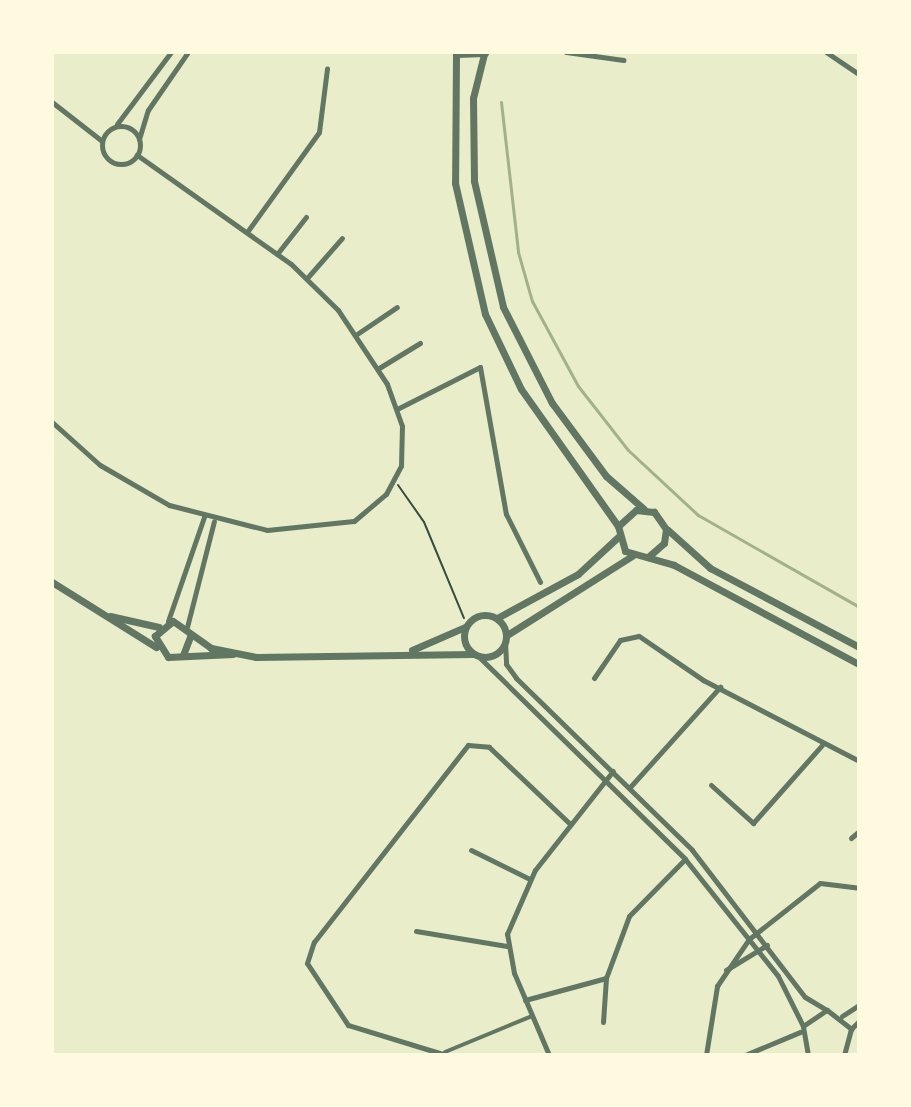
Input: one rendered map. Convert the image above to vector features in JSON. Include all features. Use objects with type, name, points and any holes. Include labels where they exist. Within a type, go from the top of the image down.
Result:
[{"type":"street","points":[[102,141],[171,52]]},
{"type":"street","points":[[137,155],[148,110],[188,52]]},
{"type":"street","points":[[566,52],[618,57]]},
{"type":"street","points":[[826,52],[859,74]]},
{"type":"street","points":[[632,556],[618,537],[618,526],[529,401],[485,314],[456,194],[455,53],[486,53],[473,98],[474,181],[503,307],[552,403],[606,476],[663,522],[675,542],[710,568],[859,647]]},
{"type":"street","points":[[247,232],[319,132],[327,69]]},
{"type":"street","points":[[52,102],[102,141],[114,163],[137,155]]},
{"type":"street","points":[[112,127],[129,127],[139,140]]},
{"type":"street","points":[[52,422],[100,465],[214,521],[332,529],[367,511],[394,482],[403,450],[397,409],[379,368],[357,334],[307,278],[137,155]]},
{"type":"street","points":[[277,254],[306,217]]},
{"type":"street","points":[[307,278],[342,238]]},
{"type":"street","points":[[357,334],[397,307]]},
{"type":"street","points":[[379,368],[420,343]]},
{"type":"street","points":[[397,409],[480,367],[506,514],[540,582]]},
{"type":"street","points":[[618,526],[644,509]]},
{"type":"street","points":[[156,647],[159,627],[168,621],[204,517]]},
{"type":"street","points":[[183,655],[214,521]]},
{"type":"street","points":[[648,557],[664,543],[663,522]]},
{"type":"street","points":[[401,653],[476,616],[497,618],[578,574],[618,537]]},
{"type":"street","points":[[52,582],[168,657],[233,654],[279,660],[401,653],[495,655],[506,639],[632,556],[648,557],[859,664]]},
{"type":"street","points":[[90,607],[159,627]]},
{"type":"street","points":[[497,618],[506,639],[509,670],[630,787],[757,932],[805,997],[842,1016],[851,1029],[851,1055]]},
{"type":"street","points":[[168,621],[233,654]]},
{"type":"street","points":[[465,623],[476,655],[685,859],[761,954],[802,1028],[808,1055]]},
{"type":"street","points":[[594,678],[629,635],[822,745],[859,761]]},
{"type":"street","points":[[630,787],[720,687]]},
{"type":"street","points":[[532,1016],[445,1053],[348,1025],[310,970],[314,942],[468,745],[489,747],[569,823]]},
{"type":"street","points":[[711,785],[753,823],[822,745]]},
{"type":"street","points":[[549,1055],[525,1000],[507,946],[530,879],[569,823],[613,771]]},
{"type":"street","points":[[851,838],[859,831]]},
{"type":"street","points":[[471,850],[530,879]]},
{"type":"street","points":[[603,1022],[606,978],[629,916],[685,859]]},
{"type":"street","points":[[706,1055],[711,1006],[725,970],[749,939],[820,883],[859,888]]},
{"type":"street","points":[[416,931],[507,946]]},
{"type":"street","points":[[725,970],[761,954],[767,945]]},
{"type":"street","points":[[525,1000],[606,978]]},
{"type":"street","points":[[842,1016],[859,1005]]},
{"type":"street","points":[[745,1055],[802,1028],[827,1010]]},
{"type":"street","points":[[851,1029],[859,1021]]},
{"type":"street","points":[[844,1055],[852,1038]]},
{"type":"street","points":[[792,1055],[800,1055]]},
{"type":"path","points":[[394,482],[424,522],[465,623]]},
{"type":"waterway","points":[[501,102],[518,252],[532,301],[578,386],[628,450],[698,515],[859,607]]}]
